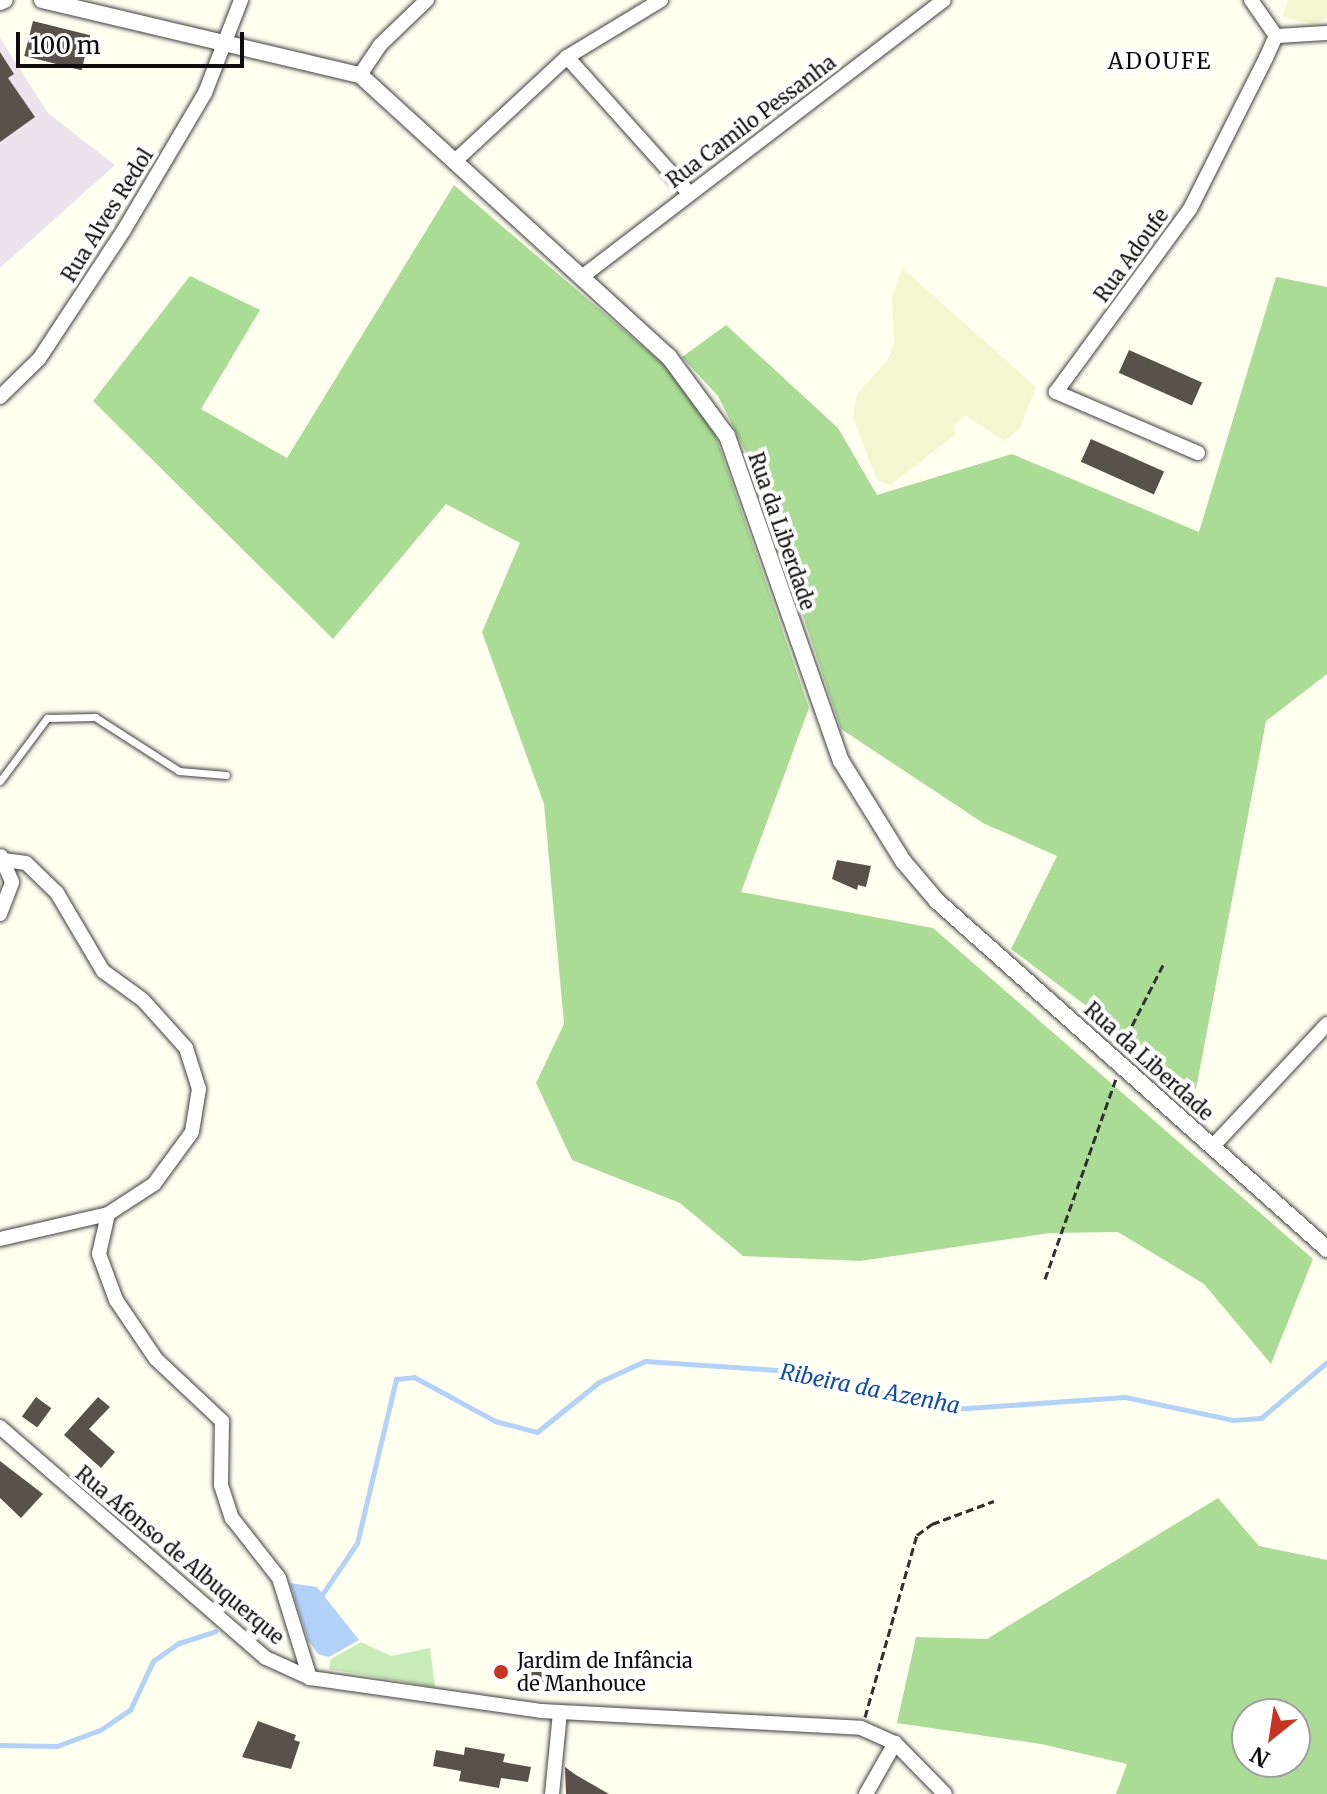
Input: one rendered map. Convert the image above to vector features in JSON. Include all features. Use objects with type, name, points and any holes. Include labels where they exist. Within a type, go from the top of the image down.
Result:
[{"type":"street","name":"Rua da Liberdade","points":[[42,0],[360,75],[583,276],[685,375],[727,436],[841,761],[877,825],[937,901],[1327,1249]]},
{"type":"street","name":"Rua Alves Redol","points":[[0,397],[39,359],[124,230],[229,42],[241,0]]},
{"type":"street","points":[[360,75],[380,45],[427,0]]},
{"type":"street","points":[[455,161],[567,57],[661,0]]},
{"type":"street","points":[[1251,0],[1276,36],[1327,33]]},
{"type":"street","name":"Rua Camilo Pessanha","points":[[583,276],[941,1]]},
{"type":"street","name":"Rua Adoufe","points":[[1198,453],[1056,392],[1190,209],[1276,36]]},
{"type":"street","points":[[567,57],[689,193]]},
{"type":"street","points":[[0,914],[12,882],[3,858]]},
{"type":"street","points":[[0,1239],[108,1214],[154,1184],[192,1132],[199,1089],[186,1048],[143,1000],[103,971],[57,893],[26,863],[3,858]]},
{"type":"street","points":[[1213,1146],[1327,1024]]},
{"type":"street","points":[[108,1214],[99,1254],[116,1300],[156,1359],[222,1421],[221,1485],[232,1518],[279,1578],[310,1678]]},
{"type":"street","name":"Rua Afonso de Albuquerque","points":[[0,1427],[266,1658],[310,1678],[560,1712],[861,1728],[895,1743],[945,1794]]},
{"type":"street","points":[[552,1794],[560,1712]]},
{"type":"street","points":[[866,1794],[895,1743]]},
{"type":"lane","points":[[0,781],[47,718],[95,717],[179,771],[226,775]]},
{"type":"path","points":[[1045,1279],[1119,1061],[1164,963]]},
{"type":"path","points":[[861,1728],[917,1535],[932,1524],[994,1501]]},
{"type":"shaded area","points":[[0,38],[48,113],[115,165],[0,268]]},
{"type":"green space","points":[[1288,0],[1327,0],[1327,18],[1313,24],[1282,17]]},
{"type":"green space","points":[[454,185],[668,368],[713,428],[809,708],[741,892],[933,928],[1313,1259],[1271,1364],[1204,1284],[1118,1232],[1050,1233],[860,1261],[743,1256],[680,1203],[572,1160],[536,1083],[564,1024],[544,804],[482,632],[520,543],[446,504],[333,639],[93,401],[190,276],[260,310],[201,409],[287,458]]},
{"type":"green space","points":[[902,268],[1036,387],[1020,428],[1004,441],[965,415],[953,427],[956,434],[890,485],[877,480],[853,418],[857,394],[887,361],[894,344],[892,298]]},
{"type":"green space","points":[[1276,277],[1327,287],[1327,674],[1266,721],[1196,1089],[1011,949],[1057,856],[983,823],[841,729],[753,467],[718,396],[682,357],[726,325],[838,428],[877,495],[1012,454],[1199,532]]},
{"type":"green space","points":[[1218,1498],[1259,1546],[1327,1560],[1327,1794],[1116,1794],[1127,1764],[1041,1744],[897,1723],[916,1637],[987,1639]]},
{"type":"green space","points":[[361,1642],[391,1656],[430,1648],[435,1687],[329,1669],[331,1659]]},
{"type":"water","points":[[290,1583],[317,1587],[359,1640],[329,1657],[318,1654],[308,1640]]},
{"type":"building","points":[[33,21],[90,35],[82,70],[24,56]]},
{"type":"building","points":[[0,52],[14,74],[8,78],[35,117],[0,142]]},
{"type":"building","points":[[1129,350],[1202,383],[1192,405],[1119,373]]},
{"type":"building","points":[[1091,439],[1164,472],[1154,494],[1081,462]]},
{"type":"building","points":[[837,860],[871,866],[866,887],[858,885],[857,890],[832,879]]},
{"type":"building","points":[[36,1397],[51,1408],[37,1428],[22,1416]]},
{"type":"building","points":[[98,1397],[110,1407],[89,1429],[115,1452],[101,1468],[64,1435]]},
{"type":"building","points":[[0,1461],[43,1494],[21,1518],[0,1498]]},
{"type":"building","points":[[538,1654],[561,1657],[558,1685],[524,1689],[528,1658],[538,1659]]},
{"type":"building","points":[[258,1721],[296,1735],[294,1740],[300,1742],[291,1769],[242,1757]]},
{"type":"building","points":[[465,1747],[505,1754],[503,1762],[531,1767],[528,1782],[501,1778],[499,1788],[459,1781],[461,1771],[433,1766],[436,1750],[464,1755]]},
{"type":"building","points":[[565,1767],[576,1775],[609,1794],[566,1794]]},
{"type":"waterway","name":"Ribeira da Azenha","points":[[321,1596],[357,1543],[396,1379],[414,1377],[495,1421],[537,1432],[599,1382],[645,1361],[790,1371],[953,1409],[1125,1397],[1233,1420],[1261,1418],[1327,1362]]},
{"type":"waterway","name":"Ribeira da Azenha","points":[[0,1745],[57,1746],[100,1730],[130,1710],[153,1661],[179,1643],[215,1631]]},
{"type":"place","name":"Jardim de Infância de Manhouce","points":[[501,1672]]},
{"type":"district","name":"ADOUFE","points":[[1160,62]]}]
